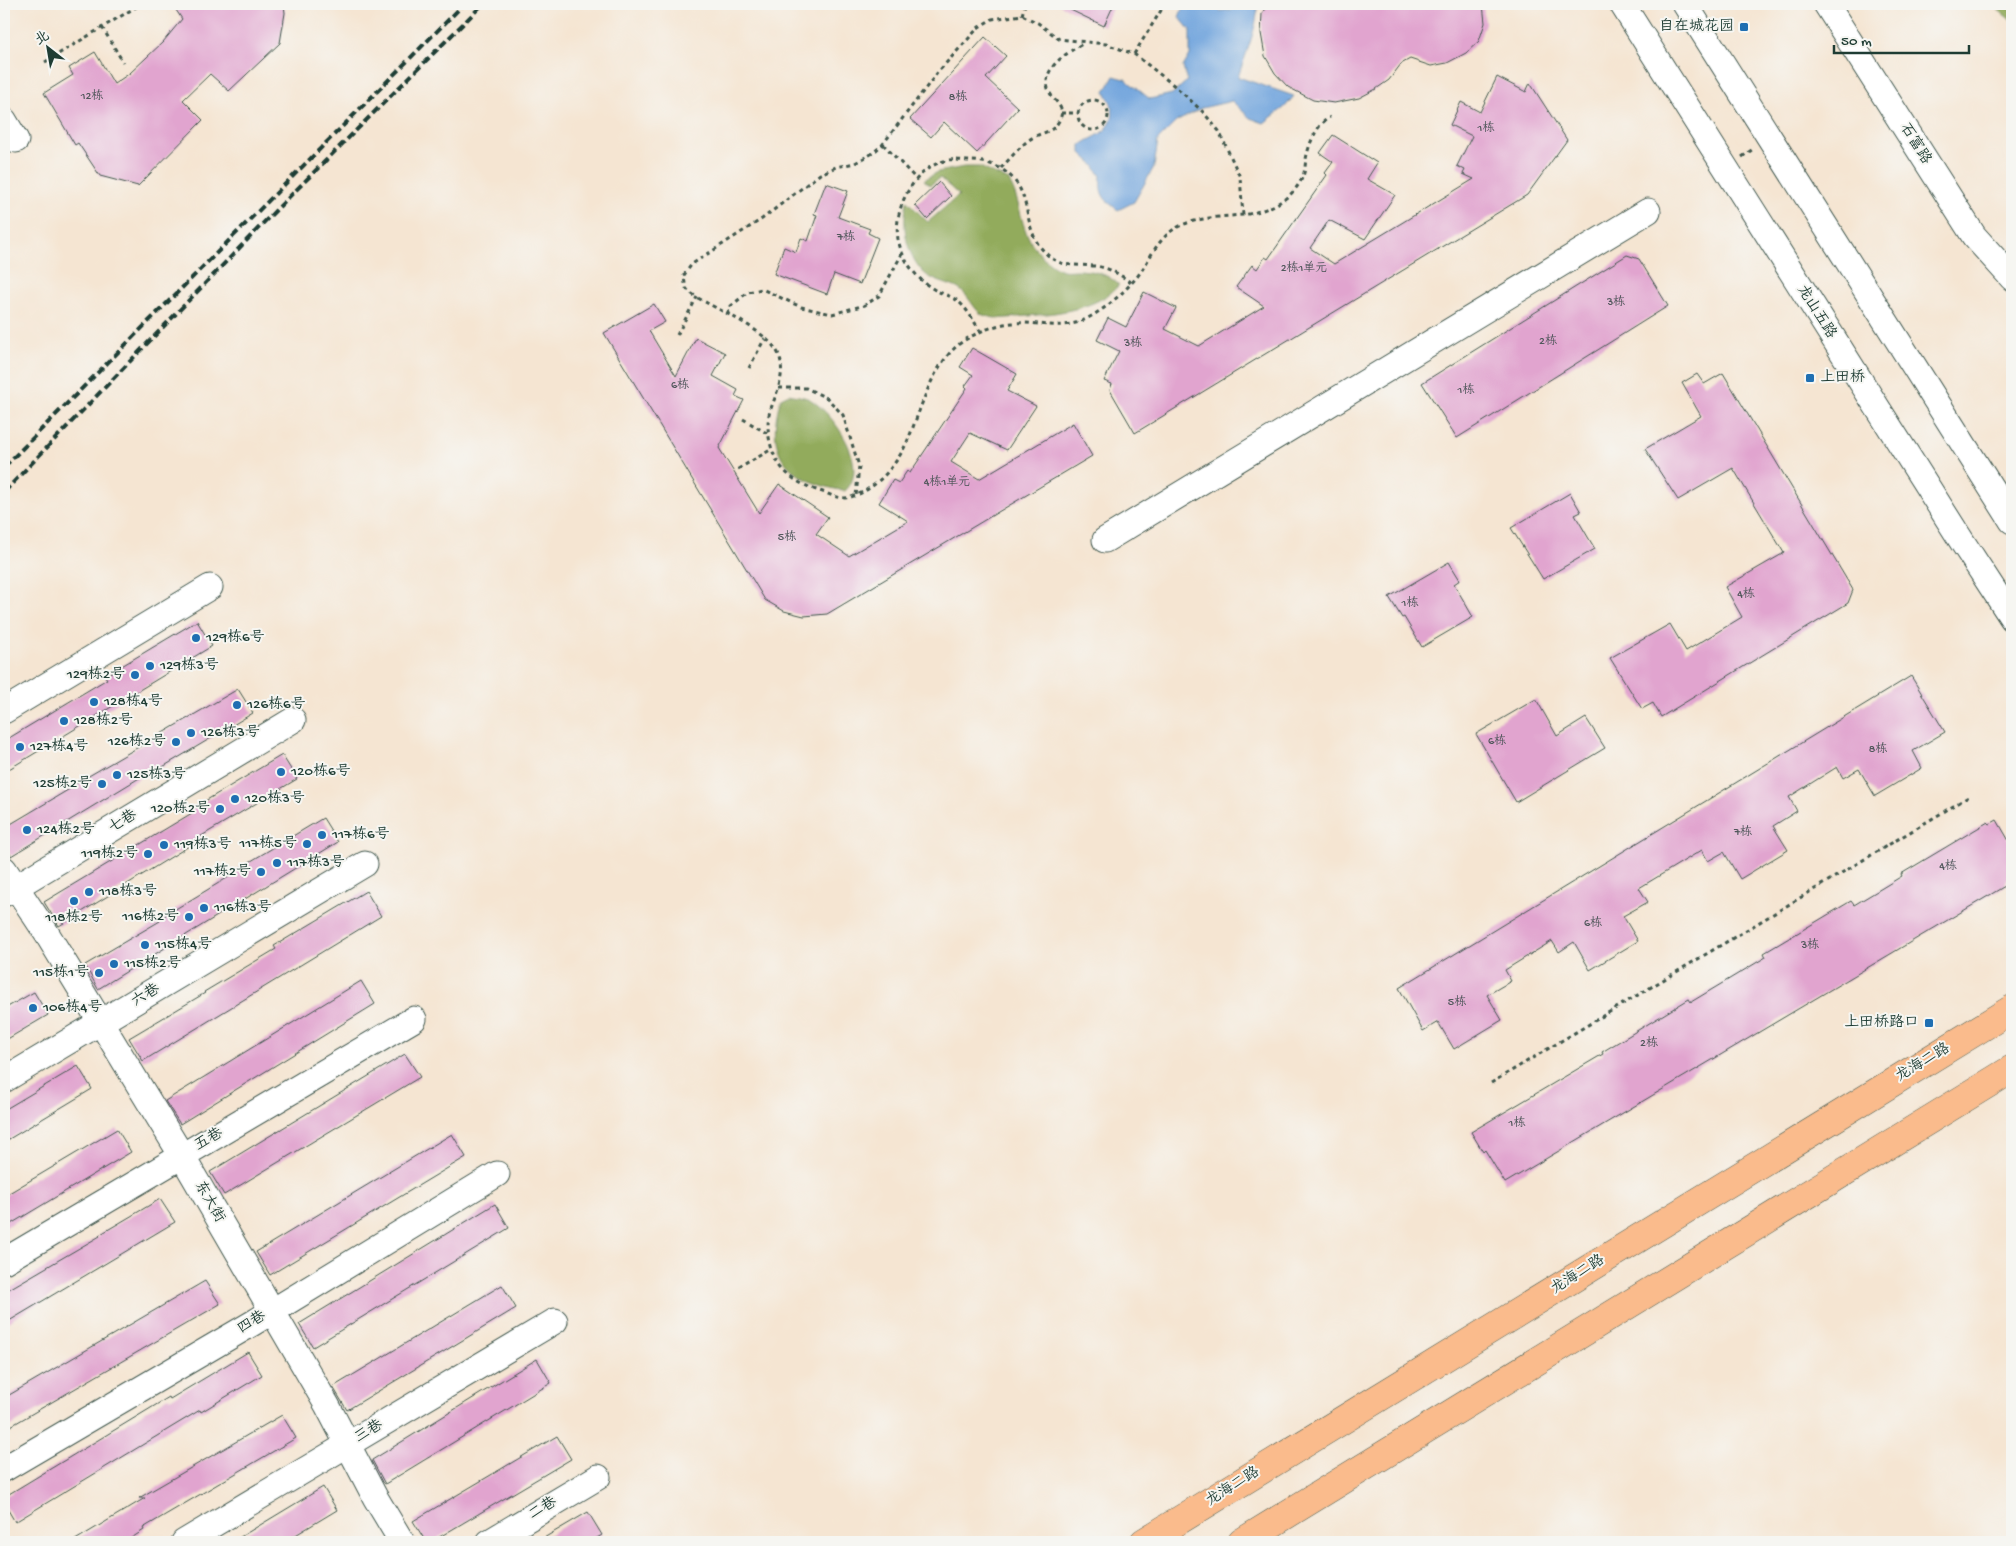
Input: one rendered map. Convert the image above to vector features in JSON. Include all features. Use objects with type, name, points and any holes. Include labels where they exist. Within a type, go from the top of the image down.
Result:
[{"type":"main road","name":"龙海二路","points":[[1144,1542],[2012,1009]]},
{"type":"main road","points":[[1242,1542],[2012,1069]]},
{"type":"street","name":"龙山五路","points":[[1622,4],[2012,618]]},
{"type":"street","points":[[1685,4],[2012,521]]},
{"type":"street","name":"石富路","points":[[1826,4],[1974,236],[2012,278]]},
{"type":"street","points":[[1106,540],[1648,211]]},
{"type":"street","points":[[4,711],[210,587]]},
{"type":"street","name":"七巷","points":[[8,883],[293,720]]},
{"type":"street","name":"六巷","points":[[4,1080],[101,1024],[365,864]]},
{"type":"street","name":"东大街","points":[[8,883],[47,934],[182,1156],[348,1444],[375,1498],[402,1542]]},
{"type":"street","name":"五巷","points":[[4,1261],[414,1019]]},
{"type":"street","name":"四巷","points":[[4,1469],[272,1311],[497,1174]]},
{"type":"street","name":"三巷","points":[[184,1542],[555,1321]]},
{"type":"street","name":"二巷","points":[[489,1542],[598,1477]]},
{"type":"path","points":[[45,62],[141,4]]},
{"type":"path","points":[[1022,15],[1025,4]]},
{"type":"path","points":[[1134,54],[1165,4]]},
{"type":"path","points":[[1243,215],[1240,177],[1219,131],[1203,112],[1176,87],[1134,54],[1106,44],[1059,39],[1038,23],[1022,15],[992,19],[979,27],[938,72],[884,144],[873,153],[855,162],[820,174],[762,219],[692,264],[684,275],[686,288],[697,297],[759,333],[775,348],[780,358],[782,376],[770,413],[770,435],[772,449],[779,464],[789,475],[808,488],[837,498],[856,496],[872,486],[899,458],[925,398],[946,358],[959,345],[981,332],[1011,322],[1053,326],[1086,319],[1115,300],[1138,276],[1156,244],[1176,228],[1198,220],[1243,215],[1280,203],[1292,194],[1303,178],[1306,158],[1313,138],[1323,121],[1330,117]]},
{"type":"path","points":[[102,27],[123,62]]},
{"type":"path","points":[[1001,168],[1028,140],[1052,130],[1057,124],[1061,113],[1058,101],[1050,93],[1047,86],[1049,73],[1055,64],[1068,52],[1084,43]]},
{"type":"path","points":[[1092,100],[1102,103],[1108,116],[1104,125],[1091,130],[1082,126],[1079,122],[1078,113],[1083,104],[1092,100]]},
{"type":"path","points":[[1061,113],[1078,113]]},
{"type":"path","points":[[884,144],[917,180]]},
{"type":"path","points":[[1737,160],[1757,147]]},
{"type":"path","points":[[981,332],[967,310],[959,302],[935,290],[913,272],[902,252],[899,242],[896,225],[898,214],[910,187],[929,168],[948,160],[974,161],[1001,168],[1019,185],[1026,202],[1027,218],[1032,234],[1040,247],[1051,258],[1065,264],[1106,268],[1121,275],[1131,283]]},
{"type":"path","points":[[727,314],[731,306],[748,292],[762,289],[801,307],[832,314],[865,305],[878,296],[902,252]]},
{"type":"path","points":[[677,335],[697,297]]},
{"type":"path","points":[[749,368],[765,338]]},
{"type":"path","points":[[779,388],[806,388],[827,398],[843,415],[859,466],[856,496]]},
{"type":"path","points":[[743,419],[770,435]]},
{"type":"path","points":[[738,469],[772,449]]},
{"type":"path","points":[[1491,1083],[1970,796]]},
{"type":"green space","points":[[1991,4],[2012,4],[2012,21]]},
{"type":"green space","points":[[964,167],[980,167],[1009,181],[1030,240],[1051,264],[1062,270],[1084,270],[1100,273],[1119,285],[1100,300],[1089,305],[1052,313],[1000,318],[983,315],[961,290],[935,280],[923,272],[912,256],[906,238],[907,201],[928,222],[959,195],[940,178],[930,185],[924,180],[938,172]]},
{"type":"green space","points":[[789,394],[809,399],[830,417],[839,429],[852,455],[854,469],[852,481],[845,491],[825,487],[809,480],[795,472],[785,463],[779,450],[776,436],[776,418],[781,398]]},
{"type":"water","points":[[1184,4],[1210,4],[1220,11],[1235,9],[1240,4],[1258,4],[1253,32],[1238,77],[1294,96],[1285,107],[1264,123],[1250,118],[1232,101],[1202,108],[1176,122],[1158,140],[1154,167],[1134,202],[1118,210],[1103,196],[1101,176],[1093,164],[1081,153],[1081,145],[1103,132],[1110,122],[1113,112],[1105,92],[1114,76],[1125,79],[1150,99],[1172,94],[1187,81],[1183,67],[1190,55],[1190,30],[1179,17]]},
{"type":"building","points":[[172,4],[284,4],[285,13],[280,43],[229,91],[210,74],[183,100],[203,120],[138,186],[100,176],[78,143],[75,145],[44,93],[73,75],[69,68],[95,52],[114,84],[130,73],[163,42],[182,19]]},
{"type":"building","points":[[1058,4],[1114,4],[1104,26]]},
{"type":"building","points":[[1267,4],[1483,4],[1485,23],[1479,41],[1466,53],[1447,63],[1431,66],[1410,59],[1401,64],[1389,80],[1376,89],[1359,98],[1334,103],[1313,100],[1288,87],[1275,73],[1265,56],[1261,33],[1262,14]]},
{"type":"building","points":[[985,37],[1006,56],[986,78],[1018,108],[977,153],[944,122],[931,137],[910,119]]},
{"type":"building","points":[[1497,77],[1526,92],[1530,83],[1567,140],[1527,195],[1135,433],[1110,390],[1112,384],[1104,381],[1119,351],[1097,340],[1108,318],[1126,327],[1144,292],[1176,308],[1165,329],[1199,346],[1264,306],[1236,287],[1252,265],[1257,269],[1265,257],[1268,259],[1327,175],[1325,173],[1333,162],[1320,153],[1333,135],[1377,163],[1367,179],[1395,195],[1365,239],[1329,220],[1310,248],[1334,264],[1474,179],[1463,174],[1465,170],[1457,166],[1472,136],[1450,125],[1461,102],[1480,112]]},
{"type":"building","points":[[939,182],[951,196],[927,219],[915,205]]},
{"type":"building","points":[[826,183],[848,191],[838,217],[870,229],[868,233],[878,238],[860,284],[834,274],[827,294],[774,274],[784,247],[796,252],[801,238],[808,241],[817,215],[814,214]]},
{"type":"building","points":[[1627,255],[1639,259],[1668,306],[1457,438],[1422,383]]},
{"type":"building","points":[[654,304],[665,322],[649,331],[676,376],[696,338],[725,353],[713,376],[738,390],[735,396],[744,400],[719,448],[759,513],[779,484],[828,517],[816,534],[849,556],[908,521],[879,503],[893,480],[899,483],[907,471],[910,473],[967,388],[965,386],[973,375],[960,367],[972,348],[1017,374],[1007,391],[1036,406],[1007,450],[970,433],[951,462],[979,479],[1073,423],[1092,456],[827,614],[804,616],[784,611],[765,600],[604,333]]},
{"type":"building","points":[[1723,373],[1853,590],[1848,603],[1661,717],[1653,703],[1642,709],[1610,658],[1670,624],[1686,651],[1742,617],[1725,587],[1784,553],[1733,468],[1678,500],[1645,449],[1701,416],[1682,383],[1697,374],[1704,384]]},
{"type":"building","points":[[1570,493],[1581,512],[1575,515],[1595,549],[1543,579],[1511,528]]},
{"type":"building","points":[[1449,562],[1460,580],[1454,584],[1473,617],[1422,647],[1404,617],[1402,618],[1389,597]]},
{"type":"building","points":[[197,621],[212,646],[4,772],[4,741],[107,679],[105,676]]},
{"type":"building","points":[[1911,676],[1945,732],[1913,751],[1922,768],[1875,796],[1859,769],[1843,778],[1837,767],[1789,797],[1797,811],[1773,826],[1788,850],[1740,879],[1724,852],[1708,861],[1702,850],[1639,888],[1648,902],[1623,916],[1638,941],[1590,970],[1574,942],[1559,952],[1552,941],[1505,970],[1511,981],[1487,995],[1502,1020],[1454,1049],[1438,1022],[1423,1031],[1399,988]]},
{"type":"building","points":[[238,689],[253,713],[161,768],[159,766],[11,856],[4,843],[4,828]]},
{"type":"building","points":[[1536,699],[1557,736],[1586,718],[1605,748],[1516,802],[1476,734]]},
{"type":"building","points":[[282,755],[297,779],[193,841],[194,843],[59,926],[44,902],[192,813],[190,810]]},
{"type":"building","points":[[323,818],[338,842],[98,989],[85,965],[160,921],[159,919],[232,875],[231,873]]},
{"type":"building","points":[[1997,820],[2012,846],[2012,861],[2005,886],[1505,1183],[1485,1150],[1483,1152],[1471,1132],[1603,1054],[1602,1052],[1689,999],[1691,1002],[1766,957],[1764,953],[1851,901],[1854,905],[1902,876],[1901,874],[1988,822],[1990,824]]},
{"type":"building","points":[[366,891],[381,916],[143,1061],[129,1038],[276,949],[274,946]]},
{"type":"building","points":[[361,981],[375,1004],[180,1124],[165,1101]]},
{"type":"building","points":[[34,992],[48,1015],[4,1041],[4,1009]]},
{"type":"building","points":[[405,1054],[420,1077],[224,1195],[210,1172]]},
{"type":"building","points":[[78,1066],[92,1089],[4,1142],[4,1110]]},
{"type":"building","points":[[117,1129],[131,1152],[4,1228],[4,1196]]},
{"type":"building","points":[[452,1134],[466,1157],[270,1275],[256,1252]]},
{"type":"building","points":[[160,1199],[175,1222],[4,1324],[4,1292]]},
{"type":"building","points":[[495,1204],[509,1228],[313,1347],[299,1324]]},
{"type":"building","points":[[205,1281],[220,1304],[4,1430],[4,1398]]},
{"type":"building","points":[[502,1285],[516,1308],[347,1410],[333,1387]]},
{"type":"building","points":[[248,1352],[262,1375],[201,1412],[200,1410],[15,1522],[4,1503],[4,1497],[169,1397],[170,1399]]},
{"type":"building","points":[[537,1359],[551,1383],[385,1484],[372,1460]]},
{"type":"building","points":[[282,1415],[296,1438],[143,1528],[144,1530],[125,1542],[72,1542],[145,1498],[139,1498]]},
{"type":"building","points":[[557,1436],[571,1459],[431,1542],[426,1542],[413,1521]]},
{"type":"building","points":[[323,1487],[337,1510],[284,1542],[232,1542]]},
{"type":"building","points":[[588,1512],[602,1535],[590,1542],[537,1542]]},
{"type":"railway","points":[[4,467],[464,4]]},
{"type":"railway","points":[[4,492],[275,211],[483,4]]},
{"type":"place","name":"自在城花园","points":[[1744,27]]},
{"type":"place","name":"上田桥","points":[[1810,378]]},
{"type":"place","name":"129栋6号","points":[[196,638]]},
{"type":"place","name":"129栋3号","points":[[150,666]]},
{"type":"place","name":"129栋2号","points":[[135,675]]},
{"type":"place","name":"128栋4号","points":[[94,702]]},
{"type":"place","name":"126栋6号","points":[[237,705]]},
{"type":"place","name":"128栋2号","points":[[64,721]]},
{"type":"place","name":"126栋3号","points":[[191,733]]},
{"type":"place","name":"126栋2号","points":[[176,742]]},
{"type":"place","name":"127栋4号","points":[[20,747]]},
{"type":"place","name":"120栋6号","points":[[281,772]]},
{"type":"place","name":"125栋3号","points":[[117,775]]},
{"type":"place","name":"125栋2号","points":[[102,784]]},
{"type":"place","name":"120栋3号","points":[[235,799]]},
{"type":"place","name":"120栋2号","points":[[220,809]]},
{"type":"place","name":"124栋2号","points":[[27,830]]},
{"type":"place","name":"117栋6号","points":[[322,835]]},
{"type":"place","name":"117栋5号","points":[[307,844]]},
{"type":"place","name":"119栋3号","points":[[164,845]]},
{"type":"place","name":"119栋2号","points":[[148,854]]},
{"type":"place","name":"117栋3号","points":[[277,863]]},
{"type":"place","name":"117栋2号","points":[[261,872]]},
{"type":"place","name":"118栋3号","points":[[89,892]]},
{"type":"place","name":"118栋2号","points":[[74,901]]},
{"type":"place","name":"116栋3号","points":[[204,908]]},
{"type":"place","name":"116栋2号","points":[[189,917]]},
{"type":"place","name":"115栋4号","points":[[145,945]]},
{"type":"place","name":"115栋2号","points":[[114,964]]},
{"type":"place","name":"115栋1号","points":[[99,973]]},
{"type":"place","name":"106栋4号","points":[[33,1008]]},
{"type":"place","name":"上田桥路口","points":[[1929,1023]]}]
